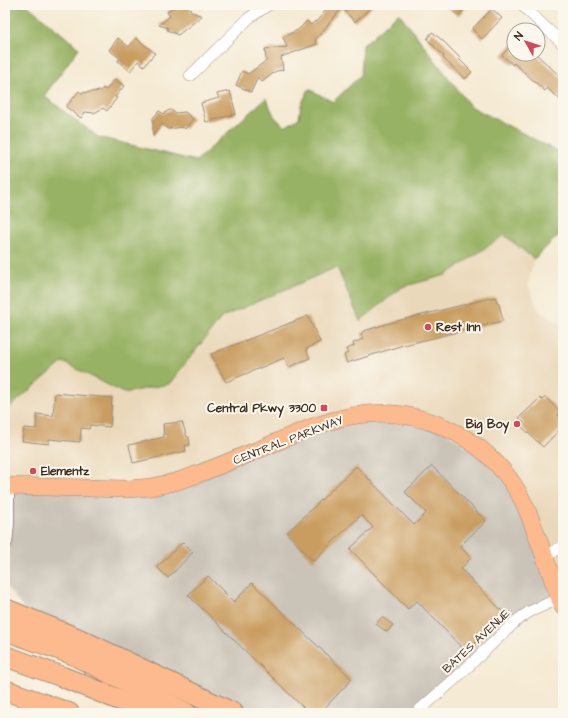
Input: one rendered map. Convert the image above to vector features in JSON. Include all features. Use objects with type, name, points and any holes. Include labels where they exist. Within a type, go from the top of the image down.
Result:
[{"type":"highway","points":[[5,609],[79,639],[233,713]]},
{"type":"highway","points":[[5,630],[72,654],[130,682],[186,713]]},
{"type":"highway","points":[[5,656],[35,666],[152,713]]},
{"type":"highway","points":[[5,690],[69,713]]},
{"type":"main road","name":"CENTRAL PARKWAY","points":[[6,486],[128,489],[152,487],[193,476],[338,419],[370,414],[411,416],[429,421],[450,430],[478,447],[508,476],[527,508],[561,603]]},
{"type":"street","points":[[190,76],[249,18],[268,5]]},
{"type":"street","points":[[522,5],[563,44]]},
{"type":"street","points":[[5,542],[8,523],[6,486]]},
{"type":"street","points":[[545,557],[563,546]]},
{"type":"street","name":"BATES AVENUE","points":[[416,713],[516,621],[529,612],[561,603]]},
{"type":"shaded area","points":[[504,235],[534,259],[528,284],[538,310],[563,326],[563,591],[175,482],[5,486],[5,411],[64,362],[124,393],[169,384],[222,317],[338,266],[360,321],[402,287],[446,275]]},
{"type":"shaded area","points":[[338,419],[429,421],[508,476],[560,598],[529,612],[437,695],[402,713],[246,713],[28,614],[5,585],[7,486],[128,489]]},
{"type":"green space","points":[[5,5],[27,5],[79,48],[44,96],[98,137],[196,161],[266,98],[274,116],[285,127],[299,118],[301,105],[309,89],[333,102],[361,75],[363,45],[399,13],[470,106],[563,154],[563,231],[534,259],[504,235],[446,275],[402,287],[360,321],[337,267],[222,317],[169,384],[124,393],[63,362],[5,411]]},
{"type":"building","points":[[176,5],[187,5],[192,12],[202,16],[178,35],[167,30],[168,28],[159,25],[170,16],[167,12]]},
{"type":"building","points":[[330,5],[374,5],[355,22],[342,8],[315,40],[317,44],[281,57],[283,70],[276,71],[262,82],[258,77],[251,92],[236,85],[242,71],[248,74],[266,61],[265,49],[287,47],[283,37],[298,30],[307,21],[311,25],[315,21],[316,22]]},
{"type":"building","points":[[446,5],[468,5],[458,16]]},
{"type":"building","points":[[492,9],[502,18],[482,39],[472,29]]},
{"type":"building","points":[[432,32],[460,58],[459,59],[472,72],[465,79],[443,58],[444,56],[427,39]]},
{"type":"building","points":[[118,38],[129,47],[136,38],[155,53],[144,66],[138,61],[130,71],[118,61],[120,58],[109,50]]},
{"type":"building","points":[[506,51],[506,59],[502,55]]},
{"type":"building","points":[[510,62],[545,62],[563,79],[563,102],[547,88],[545,91],[514,63],[513,65]]},
{"type":"building","points":[[115,79],[124,86],[115,97],[117,98],[107,111],[103,108],[94,113],[85,112],[81,118],[66,107],[79,91],[81,93],[101,91],[103,88],[106,90]]},
{"type":"building","points":[[230,91],[236,114],[206,122],[201,103],[219,98],[217,94]]},
{"type":"building","points":[[171,110],[175,113],[185,112],[193,119],[185,129],[183,127],[168,129],[162,124],[153,136],[153,118],[159,111],[164,114]]},
{"type":"building","name":"Rest Inn","points":[[495,297],[499,304],[503,321],[400,346],[347,363],[344,355],[348,353],[346,349],[354,346],[353,343],[363,339],[361,334],[364,331],[393,322]]},
{"type":"building","points":[[308,316],[320,342],[306,349],[310,358],[289,367],[284,358],[226,382],[211,354]]},
{"type":"building","points":[[55,393],[112,398],[110,427],[90,425],[89,429],[81,428],[80,442],[49,439],[49,444],[22,441],[24,428],[36,429],[37,414],[53,416]]},
{"type":"building","points":[[545,397],[561,412],[558,415],[563,419],[563,426],[543,447],[521,426],[524,423],[519,418],[540,398],[542,400]]},
{"type":"building","points":[[182,422],[187,437],[189,437],[190,445],[185,446],[186,451],[133,463],[129,445],[164,437],[163,424]]},
{"type":"building","points":[[356,466],[414,525],[426,513],[405,492],[432,466],[486,521],[460,546],[471,558],[461,569],[505,614],[466,652],[417,601],[408,609],[350,549],[373,527],[361,515],[313,561],[287,533]]},
{"type":"building","points":[[183,542],[193,552],[168,578],[157,567]]},
{"type":"building","points":[[208,576],[234,602],[252,583],[352,679],[320,713],[309,713],[188,595]]},
{"type":"building","points":[[382,617],[393,625],[387,632],[376,624]]},
{"type":"place","name":"Rest Inn","points":[[428,327]]},
{"type":"place","name":"Central Pkwy 3300","points":[[324,408]]},
{"type":"place","name":"Big Boy","points":[[517,424]]},
{"type":"place","name":"Elementz","points":[[33,471]]}]
